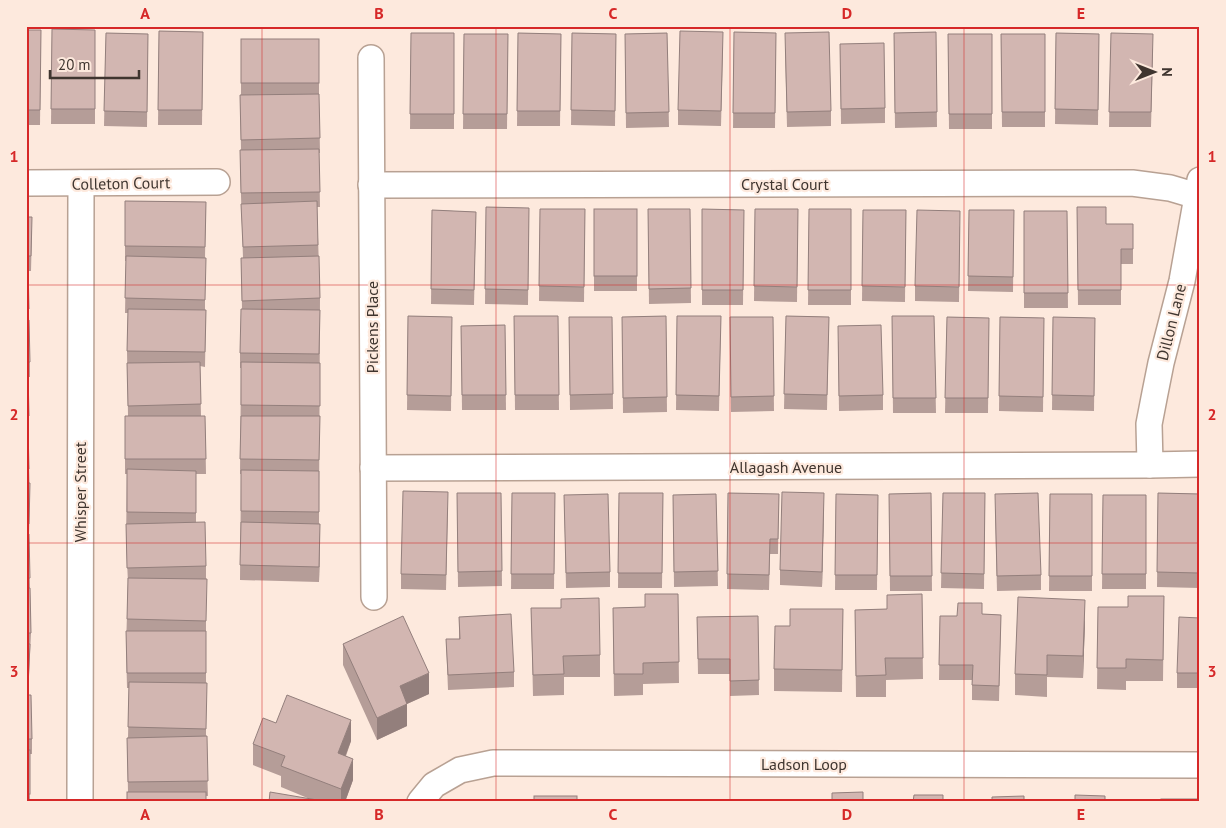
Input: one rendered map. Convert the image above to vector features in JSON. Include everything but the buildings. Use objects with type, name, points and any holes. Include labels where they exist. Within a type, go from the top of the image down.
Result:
[{"type":"street","name":"Pickens Place","points":[[371,58],[374,596]]},
{"type":"street","name":"Colleton Court","points":[[26,183],[217,182]]},
{"type":"street","name":"Whisper Street","points":[[80,802],[81,183]]},
{"type":"street","name":"Crystal Court","points":[[371,186],[1132,183],[1170,188],[1198,188]]},
{"type":"street","name":"Dillon Lane","points":[[1150,465],[1149,424],[1153,400],[1182,281],[1198,188]]},
{"type":"street","name":"Allagash Avenue","points":[[373,468],[1200,464]]},
{"type":"street","name":"Ladson Loop","points":[[420,802],[434,785],[460,770],[493,763],[1200,765]]}]
